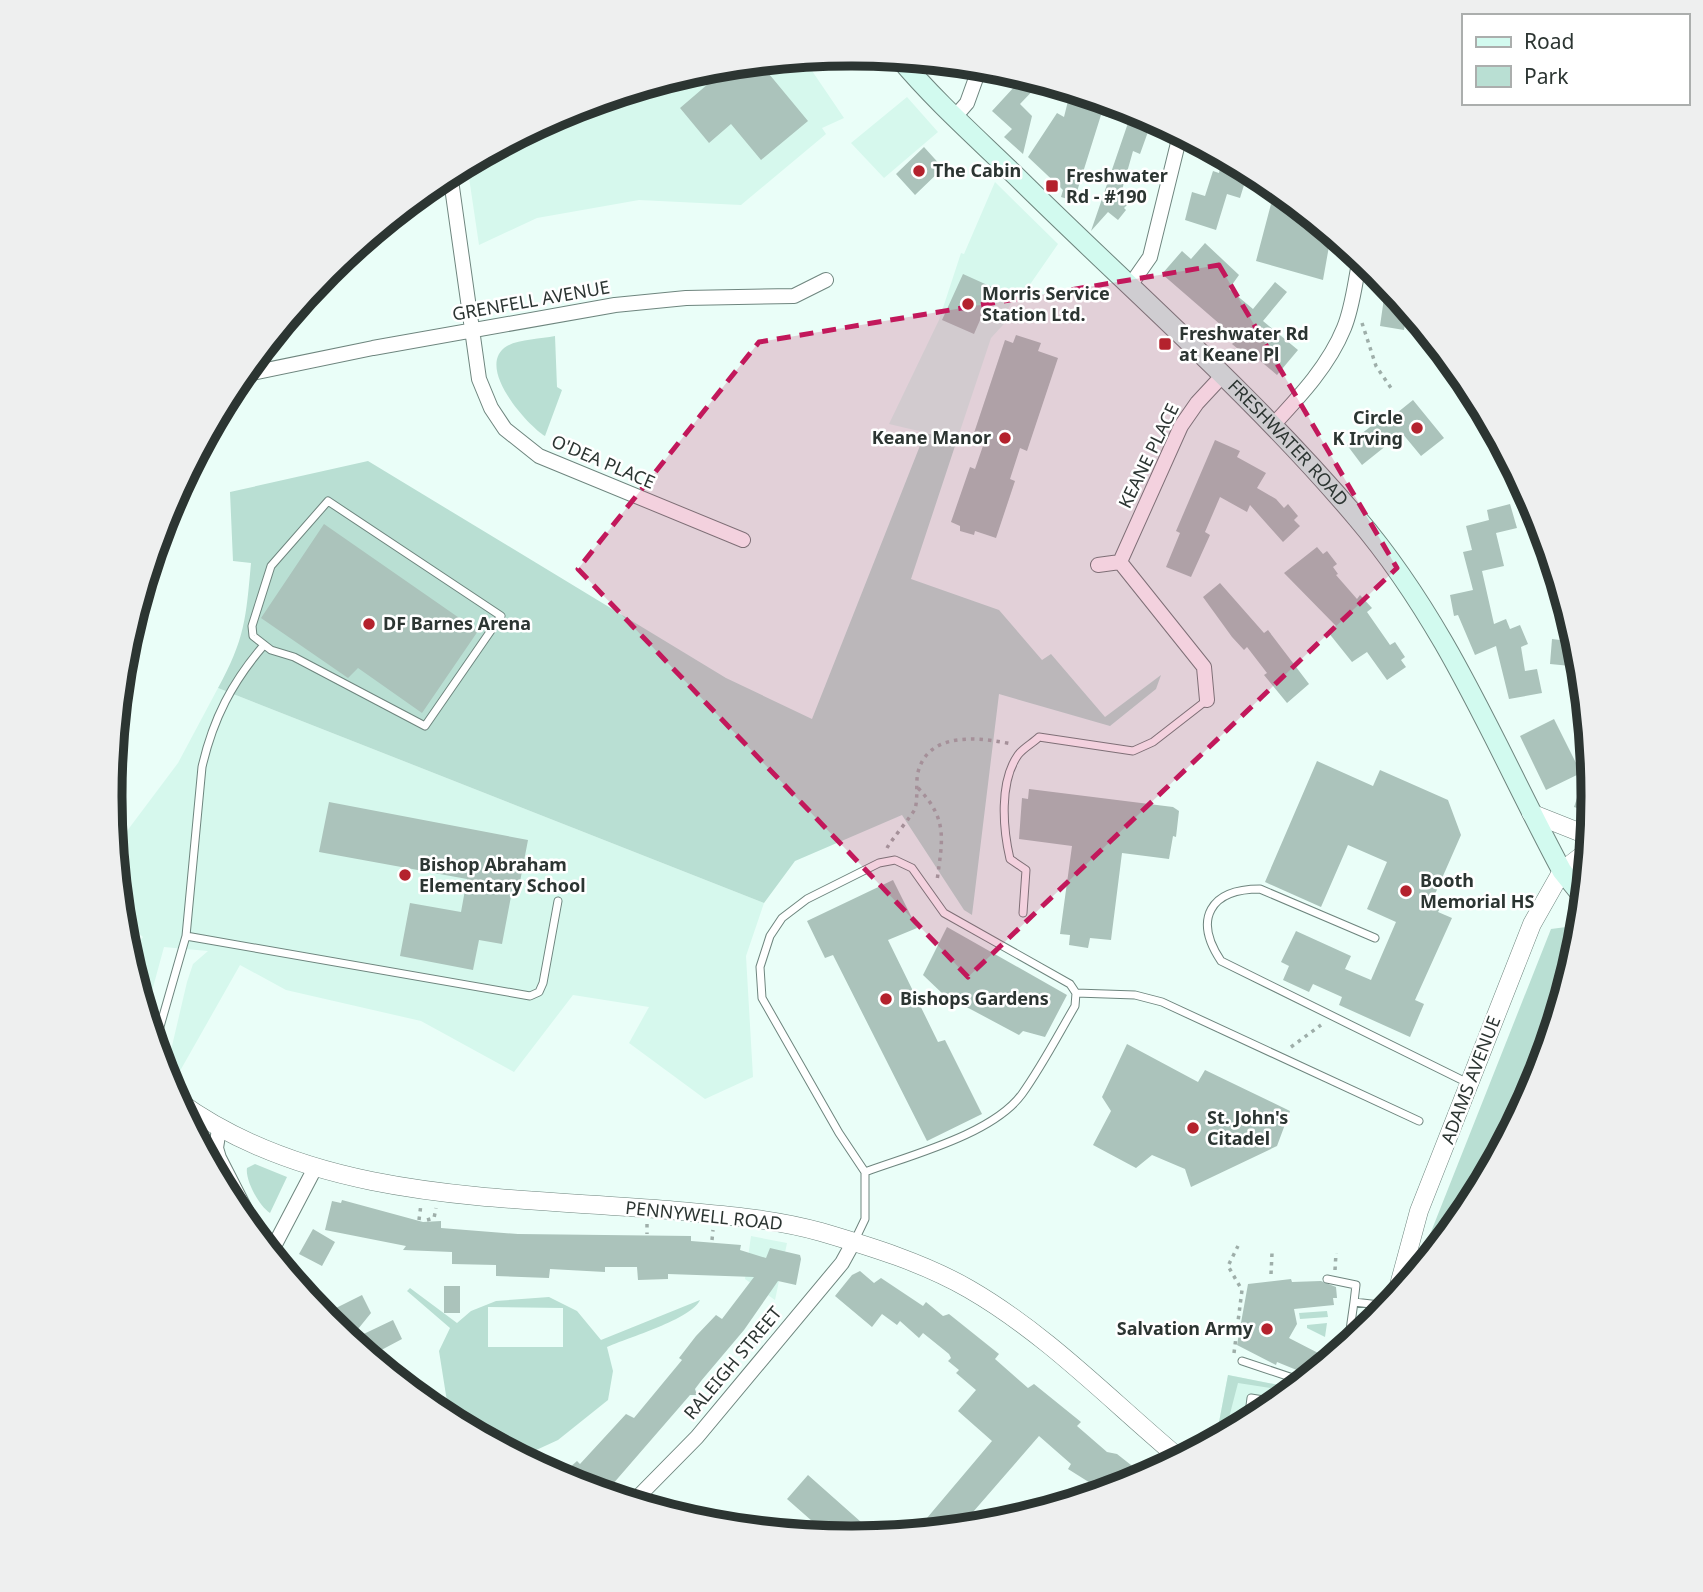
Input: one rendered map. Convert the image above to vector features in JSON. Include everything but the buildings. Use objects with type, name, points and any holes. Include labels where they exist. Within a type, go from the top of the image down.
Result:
[{"type":"main road","name":"FRESHWATER ROAD","points":[[909,69],[954,118],[1274,424],[1356,516],[1425,608],[1451,653],[1562,871],[1575,887]]},
{"type":"street","points":[[954,118],[967,103],[976,78]]},
{"type":"street","points":[[1129,287],[1150,257],[1178,144]]},
{"type":"street","name":"O'DEA PLACE","points":[[452,186],[479,379],[491,408],[521,444],[558,465],[743,540]]},
{"type":"street","points":[[1274,424],[1306,390],[1338,339],[1344,327],[1357,271]]},
{"type":"street","name":"GRENFELL AVENUE","points":[[259,372],[471,331],[650,301],[794,296],[826,280]]},
{"type":"street","name":"KEANE PLACE","points":[[1120,562],[1181,426],[1197,403],[1223,375]]},
{"type":"street","points":[[1098,565],[1120,562],[1204,667],[1207,700]]},
{"type":"street","points":[[1531,813],[1579,832]]},
{"type":"street","points":[[1562,871],[1578,859]]},
{"type":"street","name":"ADAMS AVENUE","points":[[1402,1275],[1416,1222],[1532,924],[1562,871]]},
{"type":"street","name":"PENNYWELL ROAD","points":[[194,1112],[219,1129],[260,1150],[315,1168],[462,1195],[749,1218],[800,1227],[919,1264],[997,1306],[1171,1451]]},
{"type":"street","points":[[219,1129],[216,1148],[223,1166]]},
{"type":"street","points":[[276,1243],[315,1168]]},
{"type":"street","name":"RALEIGH STREET","points":[[641,1494],[705,1428],[842,1263],[853,1242]]},
{"type":"lane","points":[[328,501],[501,616],[425,726],[294,657],[264,645],[253,636],[253,626],[271,566],[328,501]]},
{"type":"lane","points":[[160,1027],[186,936],[202,767],[208,741],[235,680],[264,645]]},
{"type":"lane","points":[[1023,913],[1026,870],[1010,859],[1003,829],[1008,783],[1017,756],[1039,737],[1133,751],[1153,742],[1207,700]]},
{"type":"lane","points":[[853,1242],[865,1219],[865,1172],[839,1133],[762,998],[760,967],[770,936],[782,918],[807,899],[879,863],[895,860],[912,868],[944,913],[1070,984],[1076,993],[1075,1006],[1021,1096],[969,1134],[865,1172]]},
{"type":"lane","points":[[1375,938],[1260,889],[1240,889],[1224,895],[1210,911],[1206,928],[1221,961],[1469,1083]]},
{"type":"lane","points":[[186,936],[530,996],[539,992],[543,983],[558,901]]},
{"type":"lane","points":[[1076,993],[1135,995],[1162,1002],[1419,1121]]},
{"type":"lane","points":[[1327,1279],[1356,1285],[1350,1327]]},
{"type":"lane","points":[[1354,1303],[1374,1305]]},
{"type":"lane","points":[[1242,1361],[1292,1378]]},
{"type":"lane","points":[[1250,1407],[1251,1398],[1262,1400]]},
{"type":"path","points":[[1361,317],[1376,366],[1393,391]]},
{"type":"path","points":[[879,863],[898,828],[914,813],[920,765],[930,753],[950,741],[975,738],[1028,747]]},
{"type":"path","points":[[917,787],[938,815],[943,839],[936,901]]},
{"type":"path","points":[[1279,1056],[1335,1016]]},
{"type":"path","points":[[419,1220],[421,1202]]},
{"type":"path","points":[[427,1220],[435,1217],[436,1205]]},
{"type":"path","points":[[1238,1245],[1228,1266],[1242,1290],[1233,1356],[1242,1361]]},
{"type":"path","points":[[1271,1274],[1272,1253]]},
{"type":"path","points":[[1335,1273],[1336,1253]]},
{"type":"highlighted area","points":[[1219,265],[1397,568],[968,977],[578,569],[759,342]]},
{"type":"shaded area","points":[[810,68],[844,118],[822,128],[826,134],[741,205],[639,200],[537,218],[479,245],[469,175],[529,142],[617,105],[709,81]]},
{"type":"shaded area","points":[[907,97],[938,132],[884,178],[851,143]]},
{"type":"shaded area","points":[[995,182],[1058,244],[1022,296],[1016,294],[1007,311],[1012,315],[991,338],[957,440],[889,424],[939,320],[961,253],[964,254]]},
{"type":"shaded area","name":"Bishop Abraham Elementary School","points":[[218,688],[764,903],[746,956],[753,1077],[705,1099],[629,1043],[649,1007],[573,995],[514,1072],[421,1021],[286,990],[240,965],[178,1075],[170,1054],[187,982],[193,964],[208,951],[164,947],[151,996],[138,945],[143,937],[135,930],[128,891],[124,835],[178,763]]},
{"type":"shaded area","points":[[751,1236],[787,1243],[775,1300],[745,1279]]},
{"type":"shaded area","points":[[1228,1375],[1281,1386],[1257,1403],[1218,1427]]},
{"type":"green space","points":[[555,336],[557,387],[562,390],[545,436],[516,408],[500,380],[496,367],[498,355],[507,346]]},
{"type":"green space","points":[[925,433],[957,440],[911,579],[999,610],[1042,660],[1051,654],[1105,717],[1161,675],[1156,689],[1110,726],[999,694],[972,915],[964,910],[902,815],[795,861],[764,903],[218,688],[234,656],[243,628],[251,563],[233,561],[230,492],[368,461],[726,678],[812,719]]},
{"type":"green space","points":[[1569,927],[1556,985],[1525,1075],[1506,1119],[1483,1161],[1428,1242],[1429,1237],[1551,929]]},
{"type":"green space","points":[[255,1164],[287,1177],[270,1213],[257,1199],[250,1186],[247,1168]]},
{"type":"green space","points":[[410,1288],[457,1323],[471,1311],[496,1301],[549,1297],[577,1311],[601,1340],[700,1300],[695,1307],[672,1321],[607,1347],[613,1371],[608,1400],[558,1440],[533,1452],[447,1404],[439,1351],[450,1328],[407,1291]],"holes":[[[488,1307],[563,1308],[563,1347],[488,1347]]]},
{"type":"green space","points":[[1327,1311],[1328,1317],[1300,1319],[1299,1313]]},
{"type":"green space","points":[[1327,1323],[1325,1337],[1307,1328],[1307,1325]]},
{"type":"green space","points":[[1228,1375],[1281,1386],[1277,1389],[1238,1383],[1228,1421],[1218,1427]]},
{"type":"place","name":"The Cabin","points":[[919,171]]},
{"type":"place","name":"Freshwater Rd - #190","points":[[1052,186]]},
{"type":"place","name":"Morris Service Station Ltd.","points":[[968,304]]},
{"type":"place","name":"Freshwater Rd at Keane Pl","points":[[1165,344]]},
{"type":"place","name":"Circle K Irving","points":[[1417,428]]},
{"type":"place","name":"Keane Manor","points":[[1005,438]]},
{"type":"place","name":"DF Barnes Arena","points":[[369,624]]},
{"type":"place","name":"Bishop Abraham Elementary School","points":[[405,875]]},
{"type":"place","name":"Booth Memorial HS","points":[[1406,891]]},
{"type":"place","name":"Bishops Gardens","points":[[886,999]]},
{"type":"place","name":"St. John's Citadel","points":[[1193,1128]]},
{"type":"place","name":"Salvation Army","points":[[1267,1329]]}]
